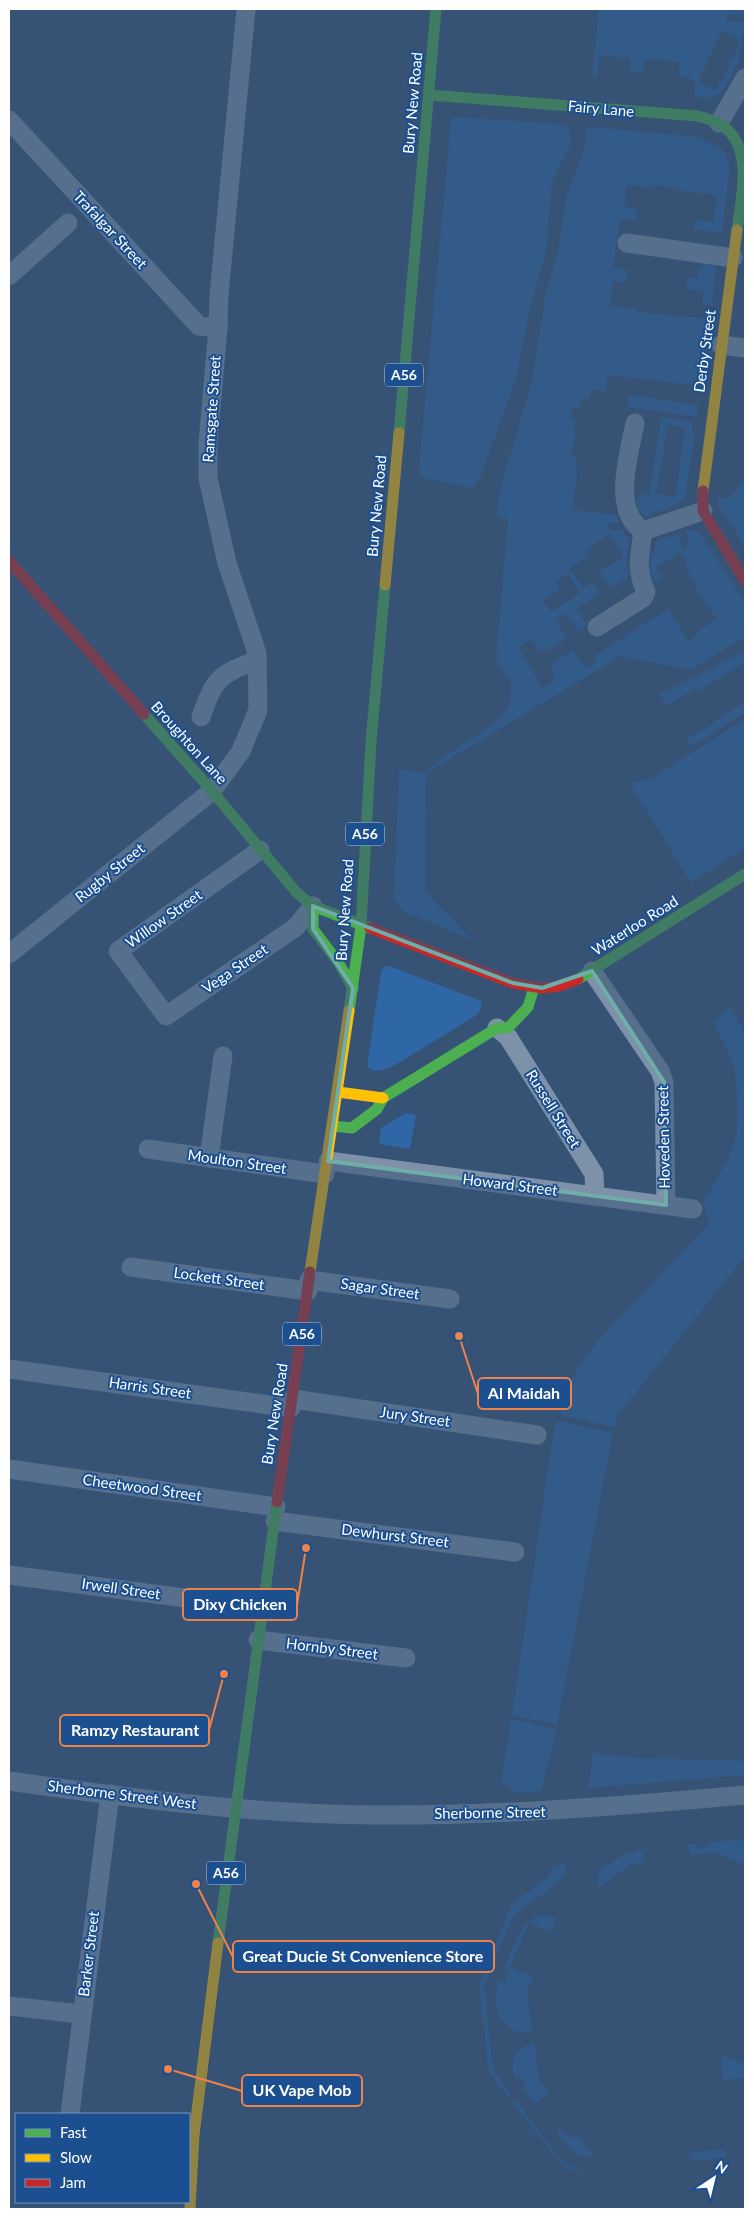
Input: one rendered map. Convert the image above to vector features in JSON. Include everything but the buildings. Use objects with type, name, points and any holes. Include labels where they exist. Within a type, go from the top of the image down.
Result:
[{"type":"main road","name":"Bury New Road","points":[[235,1808],[275,1514],[361,926],[371,742],[430,95],[436,9]]},
{"type":"main road","name":"Fairy Lane","points":[[430,95],[681,114],[703,117],[719,123]]},
{"type":"main road","name":"Derby Street","points":[[703,511],[702,495],[743,186],[743,157],[734,137],[719,123]]},
{"type":"main road","points":[[703,511],[745,581]]},
{"type":"main road","name":"Broughton Lane","points":[[9,561],[212,791],[297,893],[312,906],[361,926]]},
{"type":"main road","name":"Waterloo Road","points":[[361,926],[513,983],[534,987],[559,986],[592,971],[745,874]]},
{"type":"main road","points":[[312,906],[313,929],[338,962],[353,988]]},
{"type":"main road","points":[[508,996],[513,983]]},
{"type":"main road","points":[[333,1126],[352,1128],[377,1109],[383,1098],[498,1021],[508,1028],[528,1007],[534,987]]},
{"type":"main road","points":[[338,1092],[355,1095],[370,1093],[383,1098]]},
{"type":"main road","name":"A56","points":[[190,2209],[191,2135],[235,1808]]},
{"type":"street","name":"Ramsgate Street","points":[[212,791],[241,751],[258,710],[257,653],[227,563],[208,478],[208,443],[219,295],[246,9]]},
{"type":"street","points":[[719,123],[745,78]]},
{"type":"street","name":"Trafalgar Street","points":[[9,120],[199,326],[218,328]]},
{"type":"street","points":[[9,276],[68,223]]},
{"type":"street","points":[[627,244],[733,258]]},
{"type":"street","points":[[721,345],[745,348]]},
{"type":"street","points":[[634,423],[624,486],[625,501],[629,517],[643,531]]},
{"type":"street","points":[[643,531],[703,511]]},
{"type":"street","points":[[597,627],[643,598],[646,592],[640,580],[638,564],[643,531]]},
{"type":"street","points":[[201,716],[210,692],[225,673],[257,660]]},
{"type":"street","name":"Rugby Street","points":[[9,954],[212,791]]},
{"type":"street","name":"Willow Street","points":[[156,1002],[118,951],[260,850]]},
{"type":"street","name":"Vega Street","points":[[156,1002],[166,1016],[296,927],[312,906]]},
{"type":"street","name":"Hoveden Street","points":[[592,971],[660,1071],[664,1082],[666,1205]]},
{"type":"street","name":"Russell Street","points":[[498,1021],[594,1174],[595,1196]]},
{"type":"street","points":[[209,1158],[223,1056]]},
{"type":"street","name":"Moulton Street","points":[[148,1148],[209,1158],[327,1168]]},
{"type":"street","name":"Howard Street","points":[[327,1168],[595,1196],[693,1209]]},
{"type":"street","name":"Lockett Street","points":[[130,1267],[309,1285]]},
{"type":"street","name":"Sagar Street","points":[[309,1285],[450,1299]]},
{"type":"street","name":"Harris Street","points":[[9,1368],[292,1403]]},
{"type":"street","name":"Jury Street","points":[[292,1403],[536,1435]]},
{"type":"street","name":"Cheetwood Street","points":[[9,1469],[275,1514]]},
{"type":"street","name":"Dewhurst Street","points":[[275,1514],[515,1552]]},
{"type":"street","name":"Irwell Street","points":[[9,1575],[262,1608]]},
{"type":"street","name":"Hornby Street","points":[[258,1640],[406,1658]]},
{"type":"street","name":"Sherborne Street West","points":[[9,1781],[235,1808]]},
{"type":"street","name":"Barker Street","points":[[70,2113],[110,1794]]},
{"type":"street","name":"Sherborne Street","points":[[235,1808],[371,1815],[533,1812],[745,1795]]},
{"type":"street","points":[[9,2006],[81,2014]]},
{"type":"highlighted area","points":[[313,906],[513,983],[542,988],[592,971],[664,1082],[666,1205],[328,1161],[353,988],[313,929]]},
{"type":"shaded area","points":[[599,9],[745,9],[745,15],[726,14],[726,21],[745,22],[739,61],[722,91],[713,97],[694,96],[695,80],[679,76],[680,62],[645,59],[644,72],[629,71],[630,58],[599,55],[597,77],[592,77]],"holes":[[[722,30],[740,39],[734,57],[732,57],[716,90],[698,81]]]},
{"type":"shaded area","points":[[454,117],[560,124],[569,128],[571,144],[552,181],[546,252],[531,305],[516,379],[481,475],[474,488],[427,479],[421,475],[419,466],[451,120]]},
{"type":"shaded area","points":[[590,127],[698,137],[722,149],[729,162],[729,173],[722,233],[694,229],[695,220],[714,222],[717,195],[675,190],[675,188],[654,185],[653,188],[627,185],[624,207],[637,209],[636,221],[620,219],[613,268],[628,270],[626,283],[613,281],[610,306],[637,309],[637,312],[710,319],[701,386],[608,375],[605,392],[591,389],[589,399],[582,398],[580,408],[573,407],[571,419],[575,420],[573,433],[576,434],[570,455],[576,456],[574,467],[578,468],[572,510],[616,515],[619,523],[607,523],[611,530],[622,530],[629,540],[626,563],[629,572],[628,577],[610,588],[599,571],[624,557],[609,534],[586,550],[589,556],[570,568],[583,588],[593,582],[600,594],[576,609],[587,626],[578,632],[566,613],[556,620],[567,639],[549,649],[539,651],[531,639],[519,648],[542,688],[554,681],[552,664],[573,650],[586,669],[597,661],[594,656],[668,609],[688,641],[699,633],[698,631],[717,619],[695,587],[697,586],[685,566],[687,564],[680,552],[656,567],[663,579],[657,583],[649,571],[656,541],[678,534],[682,549],[690,544],[686,531],[691,530],[698,532],[703,537],[745,603],[745,637],[690,670],[621,656],[426,773],[425,891],[472,940],[404,912],[394,899],[399,769],[425,773],[441,759],[493,724],[509,707],[511,685],[496,659],[508,519],[497,517],[500,489],[531,385],[545,297],[558,251],[566,197],[585,147],[586,131]],"holes":[[[568,574],[580,593],[551,612],[543,600],[560,589],[556,581]]]},
{"type":"shaded area","points":[[706,264],[715,266],[716,269],[712,305],[702,304],[703,291],[686,289],[687,277],[697,279],[700,268]]},
{"type":"shaded area","points":[[629,395],[698,405],[697,417],[628,407]]},
{"type":"shaded area","points":[[661,417],[693,422],[692,429],[695,433],[685,499],[671,507],[647,516],[640,512],[636,501],[640,495],[649,495]],"holes":[[[668,425],[685,428],[675,497],[656,494]]]},
{"type":"shaded area","points":[[745,479],[745,547],[720,508],[718,498],[730,498]]},
{"type":"shaded area","points":[[745,651],[745,662],[698,691],[696,688],[666,706],[660,694]]},
{"type":"shaded area","points":[[745,702],[745,713],[690,747],[686,739],[715,723],[714,721]]},
{"type":"shaded area","points":[[745,719],[745,848],[694,881],[690,881],[632,787],[632,783],[652,778]]},
{"type":"shaded area","points":[[389,966],[481,1001],[481,1008],[469,1020],[390,1068],[375,1071],[367,1066],[381,972],[384,967]]},
{"type":"shaded area","points":[[730,1006],[745,1033],[745,1256],[617,1416],[615,1427],[559,1415],[575,1372],[602,1336],[709,1224],[703,1202],[728,1160],[737,1133],[737,1096],[734,1065],[714,1022]]},
{"type":"shaded area","points":[[406,1113],[416,1115],[410,1149],[379,1144],[381,1128]]},
{"type":"shaded area","points":[[557,1421],[613,1433],[557,1725],[512,1715],[553,1435]]},
{"type":"shaded area","points":[[511,1719],[557,1729],[541,1791],[517,1793],[501,1782]]},
{"type":"shaded area","points":[[593,1752],[639,1758],[745,1761],[745,1775],[588,1788]]},
{"type":"shaded area","points":[[745,1840],[745,1865],[714,1852],[690,1855],[688,1844],[697,1844],[698,1848],[708,1847],[707,1842]]},
{"type":"shaded area","points":[[643,1850],[644,1862],[631,1864],[599,1888],[596,1882],[601,1869],[625,1854]]},
{"type":"shaded area","points":[[560,1862],[564,1864],[566,1870],[557,1883],[513,1917],[484,1986],[493,2070],[512,2096],[510,2099],[489,2072],[479,1984],[511,1905],[547,1878],[553,1866],[558,1868]]},
{"type":"shaded area","points":[[545,1915],[557,1918],[551,1932],[529,1923],[510,1967],[534,1977],[527,1992],[532,2031],[520,2032],[506,2025],[498,2012],[496,2004],[497,1989],[499,1982],[504,1983],[509,1972],[504,1969],[518,1935],[529,1921]]},
{"type":"shaded area","points":[[534,2042],[539,2079],[549,2093],[535,2104],[523,2089],[526,2086],[519,2076],[516,2078],[512,2066],[518,2052]]},
{"type":"shaded area","points":[[725,2056],[745,2064],[745,2078],[723,2080],[721,2058]]},
{"type":"shaded area","points":[[515,2100],[559,2157],[567,2164],[578,2169],[578,2173],[562,2165],[512,2102]]},
{"type":"shaded area","points":[[560,2127],[570,2139],[576,2134],[594,2157],[587,2157],[572,2150],[556,2131]]},
{"type":"shaded area","points":[[723,2149],[727,2154],[723,2158],[692,2161],[688,2158],[693,2152]]},
{"type":"traffic: fast","points":[[399,433],[436,9]]},
{"type":"traffic: fast","points":[[430,95],[698,116],[717,123],[733,136],[739,147],[742,160],[743,189],[737,230]]},
{"type":"traffic: fast","points":[[349,1011],[361,926],[371,742],[385,585]]},
{"type":"traffic: fast","points":[[144,714],[212,791],[297,893],[313,906],[370,928]]},
{"type":"traffic: fast","points":[[578,979],[745,874]]},
{"type":"traffic: fast","points":[[313,906],[313,929],[338,962],[353,988]]},
{"type":"traffic: fast","points":[[333,1126],[352,1128],[377,1109],[383,1098],[497,1028],[508,1028],[528,1007],[534,987]]},
{"type":"traffic: fast","points":[[218,1943],[277,1502]]},
{"type":"traffic: slow","points":[[703,491],[737,230]]},
{"type":"traffic: slow","points":[[385,585],[399,433]]},
{"type":"traffic: slow","points":[[310,1272],[349,1011]]},
{"type":"traffic: slow","points":[[338,1092],[383,1098]]},
{"type":"traffic: slow","points":[[190,2209],[194,2135],[218,1943]]},
{"type":"traffic: jam","points":[[703,491],[703,511],[745,581]]},
{"type":"traffic: jam","points":[[9,561],[144,714]]},
{"type":"traffic: jam","points":[[370,928],[513,983],[542,988],[559,986],[578,979]]},
{"type":"traffic: jam","points":[[277,1502],[310,1272]]},
{"type":"place","name":"Al Maidah","points":[[459,1336]]},
{"type":"place","name":"Dixy Chicken","points":[[306,1548]]},
{"type":"place","name":"Ramzy Restaurant","points":[[224,1674]]},
{"type":"place","name":"Great Ducie St Convenience Store","points":[[196,1884]]},
{"type":"place","name":"UK Vape Mob","points":[[168,2069]]}]
